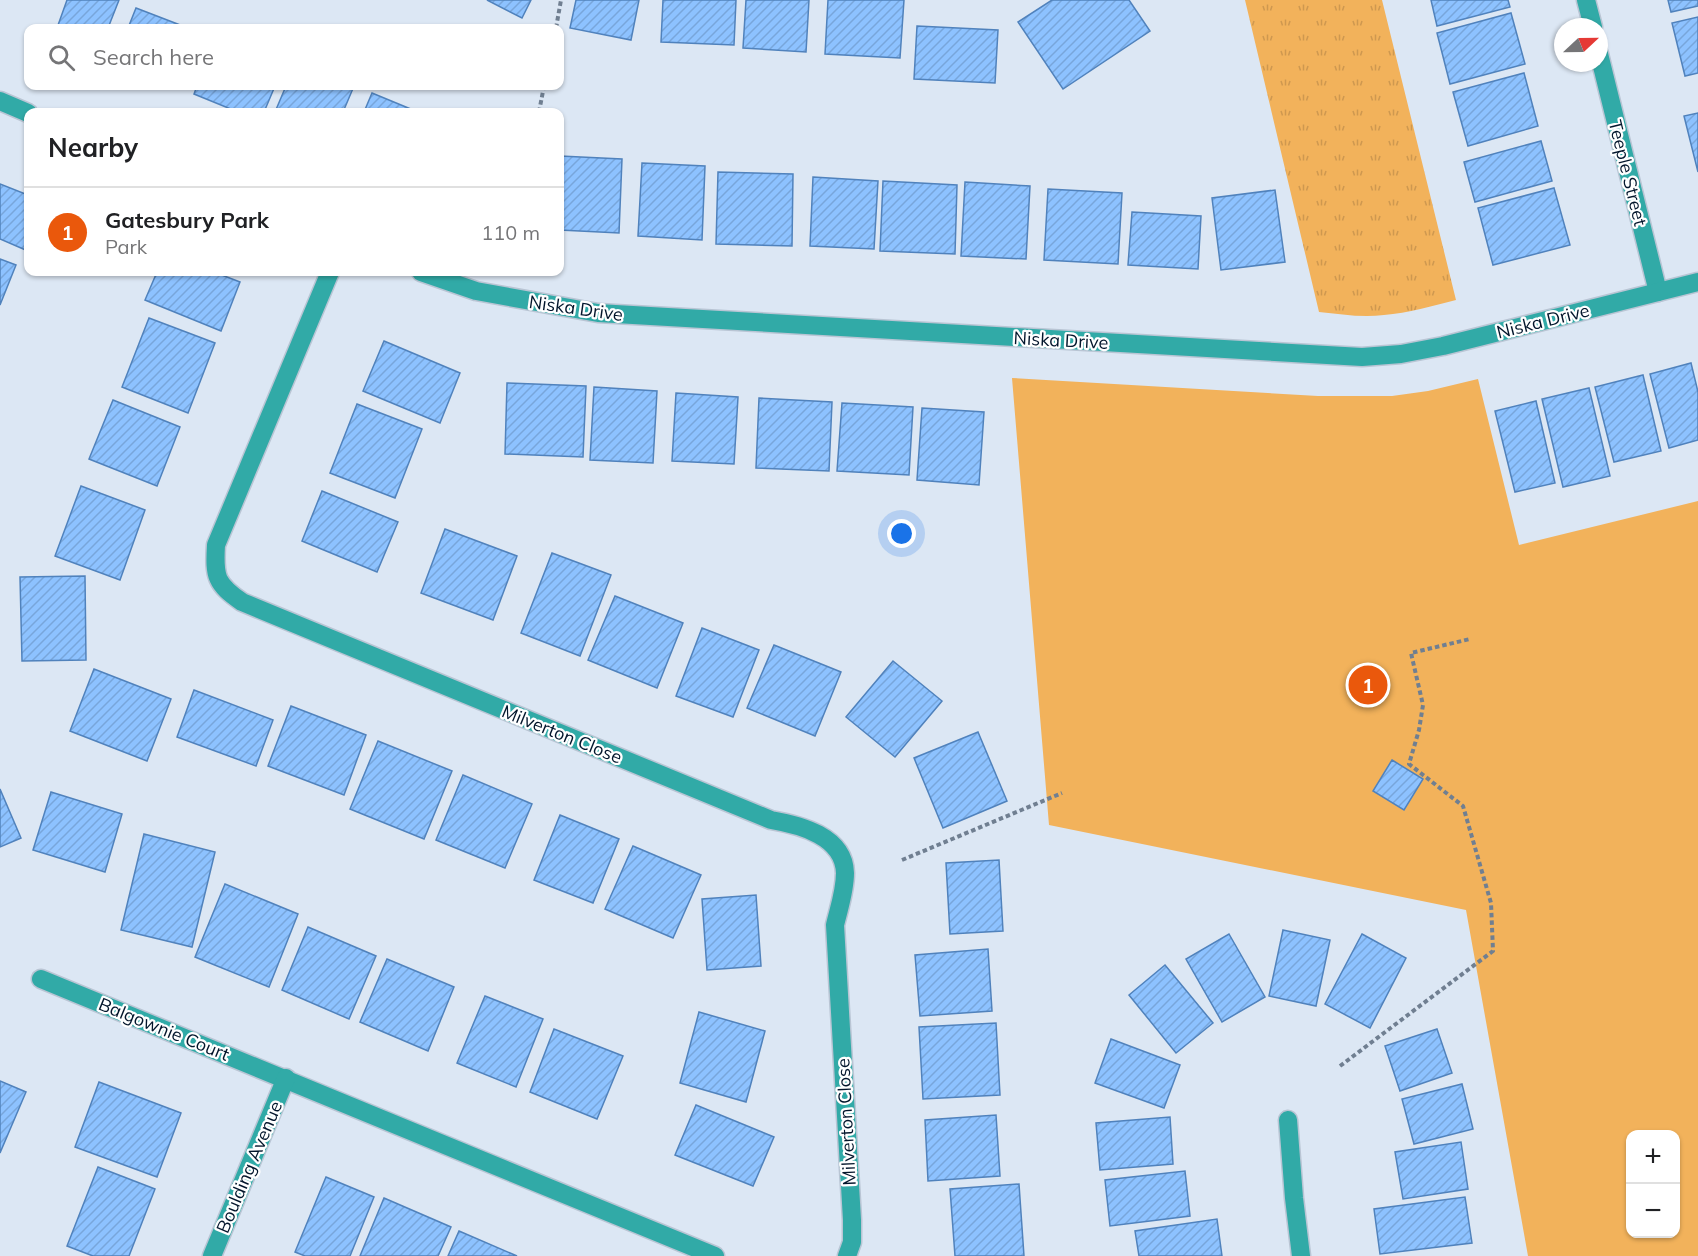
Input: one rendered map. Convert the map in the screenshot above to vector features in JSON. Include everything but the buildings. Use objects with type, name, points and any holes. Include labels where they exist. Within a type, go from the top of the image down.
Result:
[{"type":"street","points":[[1586,0],[1591,18]]},
{"type":"street","name":"Teeple Street","points":[[1603,72],[1658,292]]},
{"type":"street","points":[[0,101],[24,110]]},
{"type":"street","name":"Milverton Close","points":[[328,276],[216,545],[217,581],[242,602],[771,820],[799,825],[819,834],[838,851],[845,872],[842,899],[835,925],[852,1220],[852,1242],[847,1256]]},
{"type":"street","name":"Niska Drive","points":[[433,276],[476,291],[598,313],[1362,357],[1401,354],[1443,346],[1698,282]]},
{"type":"street","name":"Balgownie Court","points":[[41,979],[286,1078]]},
{"type":"street","points":[[286,1078],[715,1256]]},
{"type":"street","name":"Boulding Avenue","points":[[212,1256],[286,1078]]},
{"type":"street","points":[[1288,1120],[1301,1256]]},
{"type":"path","points":[[557,24],[561,0]]},
{"type":"path","points":[[540,108],[543,90]]},
{"type":"path","points":[[1341,1066],[1493,951],[1491,903],[1463,806],[1409,764],[1419,730],[1422,705],[1411,653],[1470,639]]},
{"type":"path","points":[[902,860],[1062,794]]},
{"type":"green space","points":[[1245,0],[1382,0],[1456,300],[1411,311],[1376,316],[1319,312]]},
{"type":"green space","points":[[1012,378],[1318,396],[1392,396],[1428,391],[1478,379],[1519,545],[1698,501],[1698,1256],[1528,1256],[1466,910],[1049,825]]},
{"type":"place","name":"Gatesbury Park","points":[[1368,685]]}]
